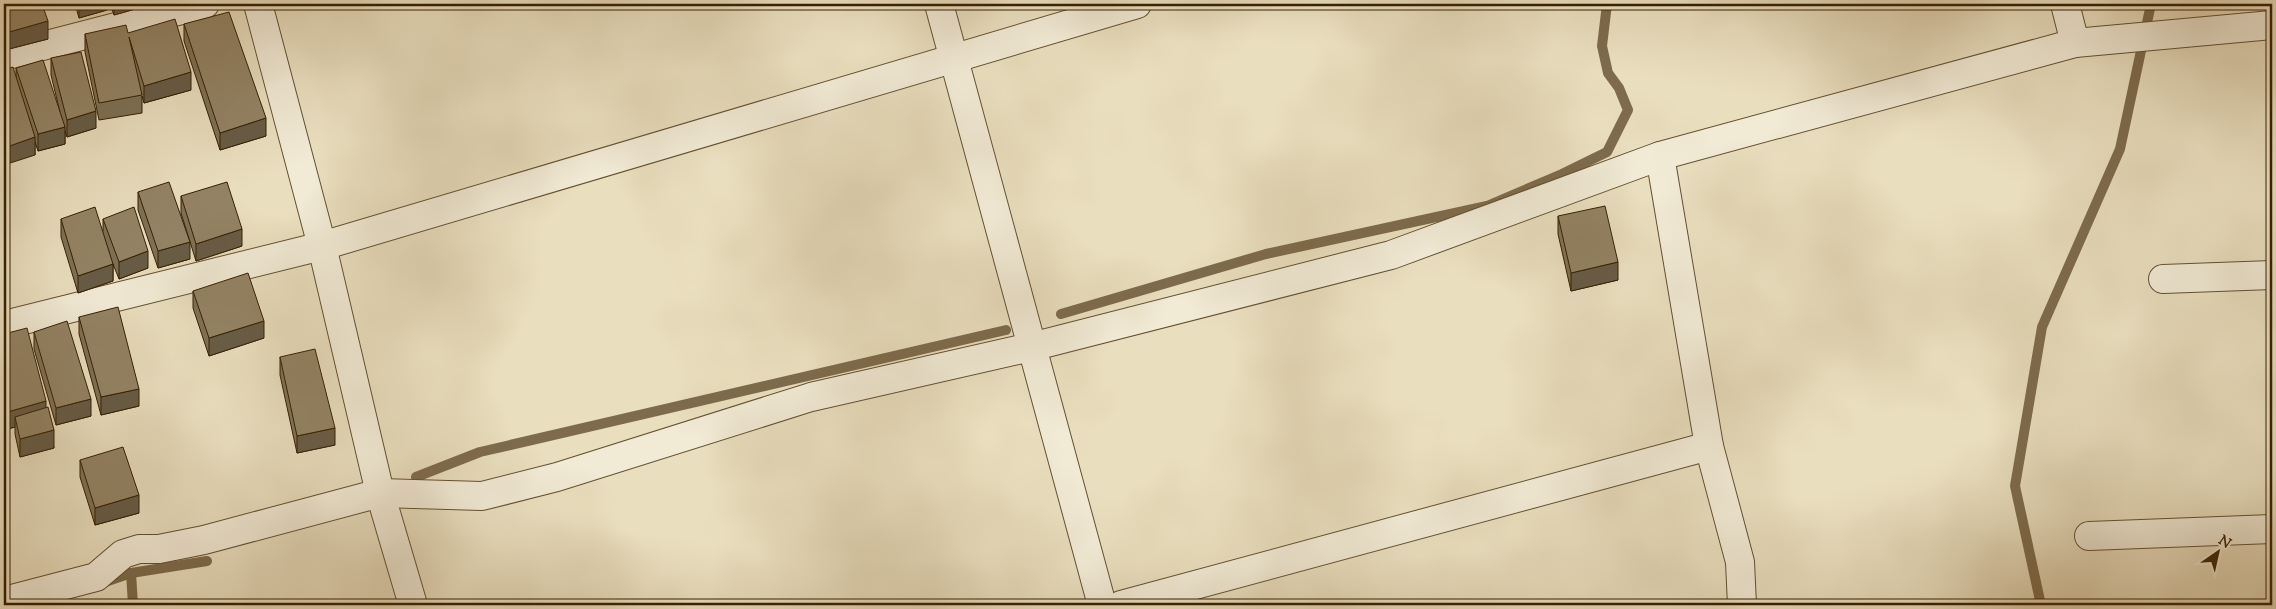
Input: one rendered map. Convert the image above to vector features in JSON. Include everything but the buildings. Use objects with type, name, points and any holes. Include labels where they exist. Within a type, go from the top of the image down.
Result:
[{"type":"street","points":[[4,56],[205,4]]},
{"type":"street","points":[[258,4],[322,246],[380,493],[413,605]]},
{"type":"street","points":[[939,4],[1102,605]]},
{"type":"street","points":[[4,325],[322,246],[1137,4]]},
{"type":"street","points":[[2065,4],[2075,43]]},
{"type":"street","points":[[4,601],[96,576],[123,554],[139,549],[159,549],[204,540],[380,493],[482,496],[557,477],[810,396],[1031,347],[1391,255],[1660,156],[2075,43],[2272,25]]},
{"type":"street","points":[[1660,156],[1709,446],[1740,562],[1742,605]]},
{"type":"street","points":[[2163,279],[2272,275]]},
{"type":"street","points":[[1122,605],[1709,446]]},
{"type":"street","points":[[2089,536],[2272,530]]},
{"type":"waterway","points":[[1061,314],[1266,254],[1487,206],[1562,174],[1607,152],[1628,110],[1619,88],[1608,73],[1602,46],[1607,4]]},
{"type":"waterway","points":[[2041,605],[2015,486],[2042,327],[2120,149],[2151,4]]},
{"type":"waterway","points":[[416,477],[480,452],[1006,330]]},
{"type":"waterway","points":[[105,582],[131,573],[207,561]]},
{"type":"waterway","points":[[131,573],[133,605]]}]
